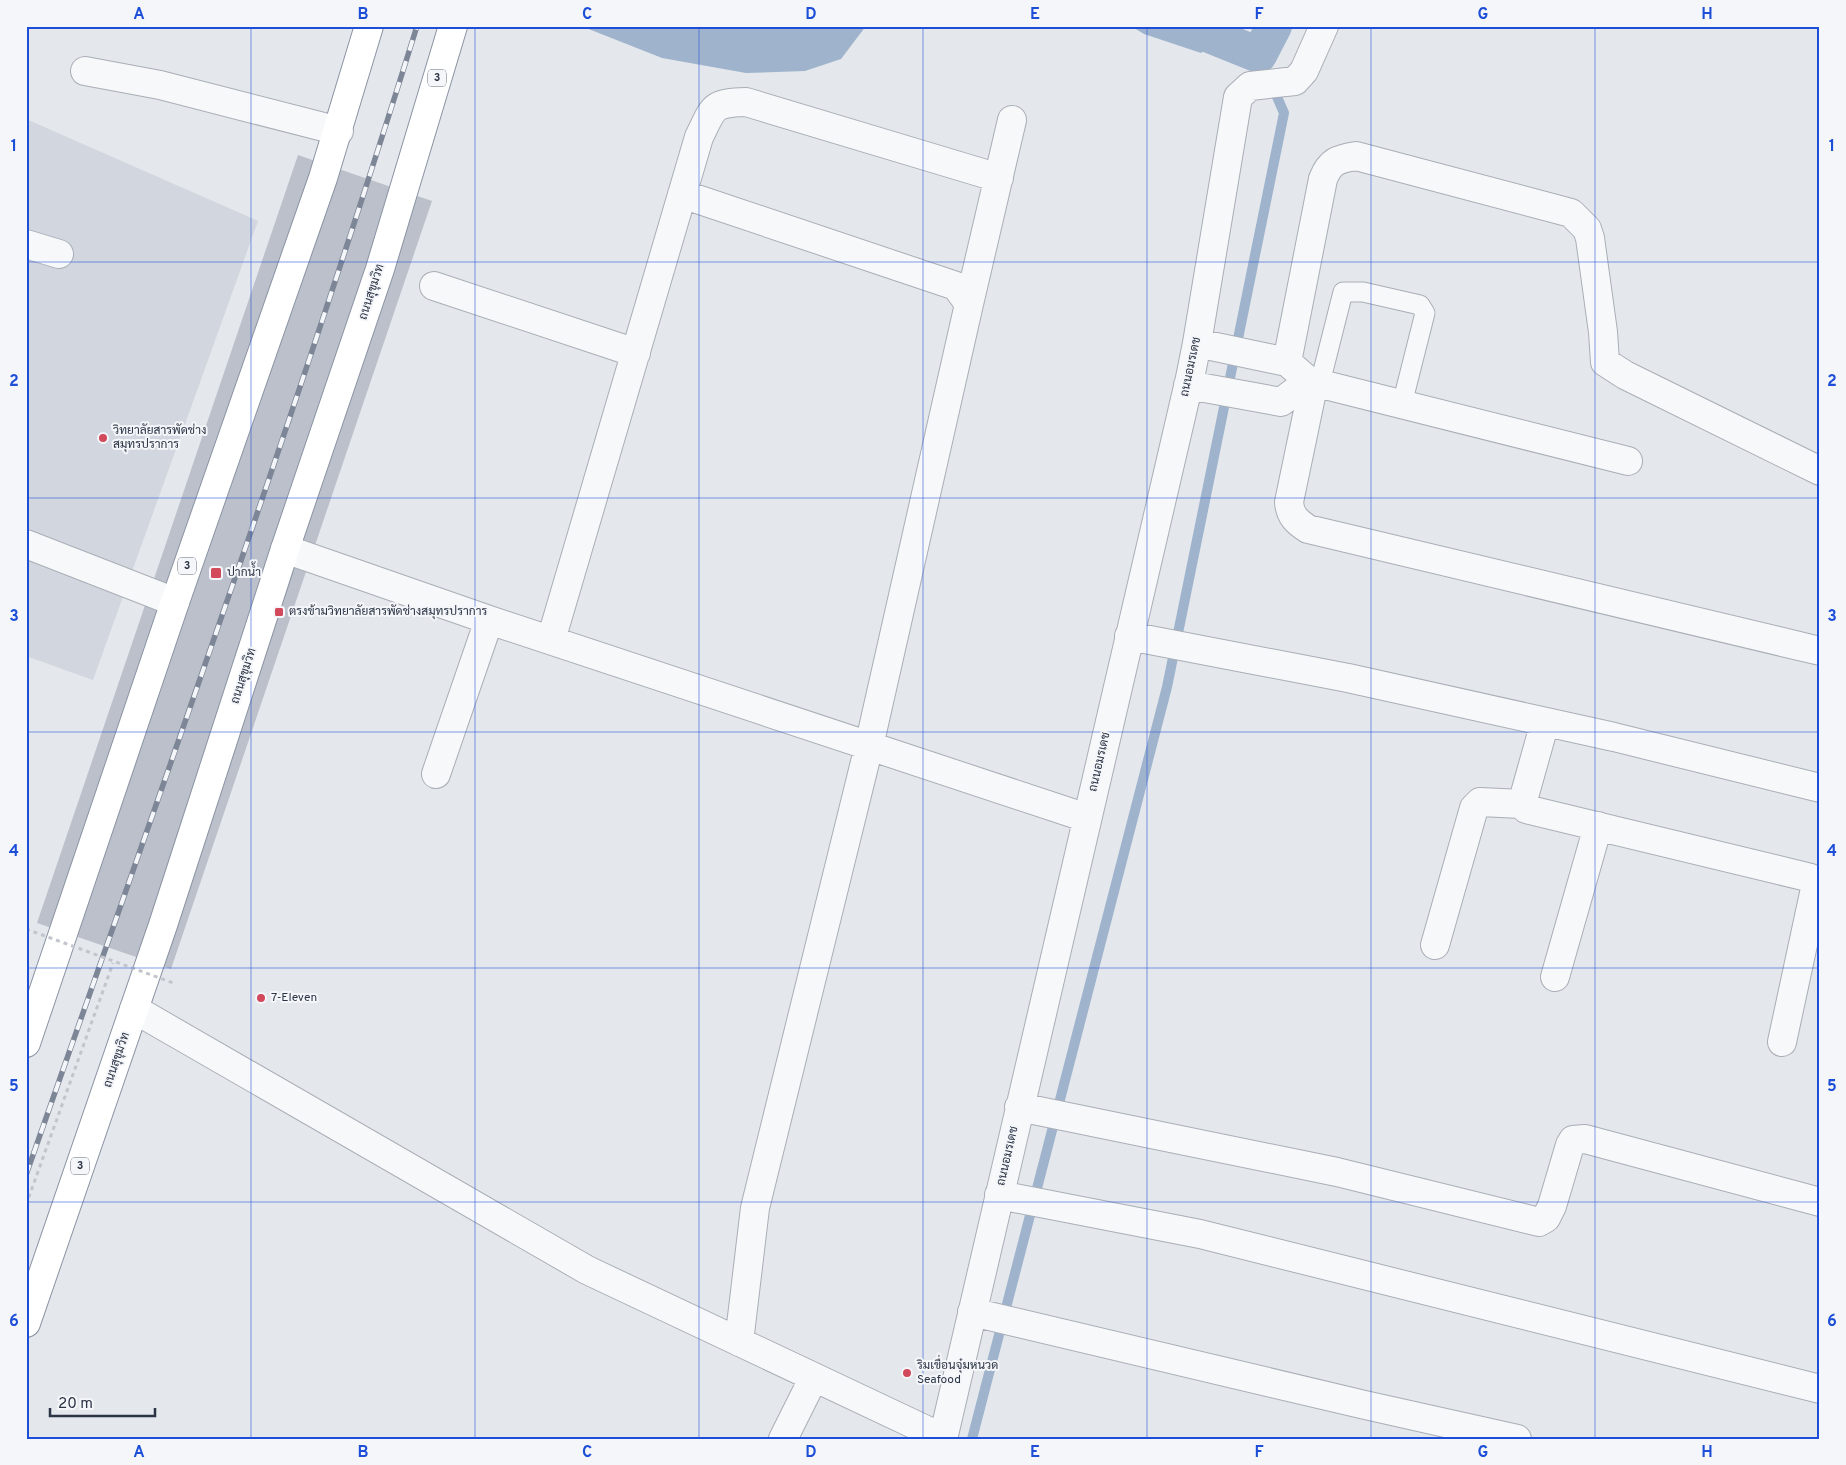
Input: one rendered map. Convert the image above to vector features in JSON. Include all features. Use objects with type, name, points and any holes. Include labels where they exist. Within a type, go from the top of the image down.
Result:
[{"type":"highway","name":"3","points":[[26,1043],[31,1016],[339,131],[369,26]]},
{"type":"highway","name":"ถนนสุขุมวิท","points":[[26,1322],[134,1009],[285,549],[380,269],[420,130],[453,26]]},
{"type":"street","name":"ถนนอมรเดช","points":[[943,1438],[1003,1195],[1129,636],[1197,387],[1206,345],[1238,97],[1250,86],[1295,81],[1304,71],[1324,26]]},
{"type":"street","points":[[85,71],[160,85],[339,131]]},
{"type":"street","points":[[551,640],[699,137],[712,111],[720,104],[746,102],[999,178]]},
{"type":"street","points":[[739,1342],[755,1208],[869,746],[1012,120]]},
{"type":"street","points":[[1287,362],[1325,173],[1338,159],[1356,156],[1571,213],[1588,229],[1603,332],[1605,362],[1625,375],[1820,471]]},
{"type":"street","points":[[682,194],[956,286],[969,304]]},
{"type":"street","points":[[26,244],[59,254]]},
{"type":"street","points":[[434,286],[636,353]]},
{"type":"street","points":[[1206,345],[1287,362],[1315,382],[1628,461]]},
{"type":"street","points":[[1197,387],[1281,402],[1315,382]]},
{"type":"street","points":[[1315,382],[1289,502],[1289,512],[1308,530],[1820,651]]},
{"type":"street","points":[[26,544],[175,602]]},
{"type":"street","points":[[285,549],[489,620],[1087,818]]},
{"type":"street","points":[[436,774],[489,620]]},
{"type":"street","points":[[1129,636],[1348,678],[1544,722],[1820,788]]},
{"type":"street","points":[[1522,804],[1544,722]]},
{"type":"street","points":[[1435,945],[1474,808],[1480,802],[1522,804],[1526,809],[1811,878],[1816,884],[1782,1042]]},
{"type":"street","points":[[1555,977],[1598,826]]},
{"type":"street","points":[[134,1009],[587,1270],[943,1438]]},
{"type":"street","points":[[1023,1108],[1337,1172],[1539,1222],[1546,1218],[1552,1206],[1570,1145],[1573,1140],[1579,1139],[1585,1139],[1820,1202]]},
{"type":"street","points":[[1003,1195],[1200,1234],[1820,1389]]},
{"type":"street","points":[[975,1312],[1365,1405],[1517,1439]]},
{"type":"street","points":[[783,1439],[814,1377]]},
{"type":"lane","points":[[1315,382],[1343,292],[1363,292],[1420,305],[1425,313],[1402,404]]},
{"type":"path","points":[[26,929],[176,984]]},
{"type":"path","points":[[26,1205],[114,962]]},
{"type":"shaded area","name":"วิทยาลัยสารพัดช่าง สมุทรปราการ","points":[[26,119],[258,221],[93,680],[26,656]]},
{"type":"water","points":[[581,26],[866,26],[841,59],[805,71],[746,73],[662,58]]},
{"type":"water","points":[[1131,26],[1200,26],[1216,38],[1201,53],[1144,34]]},
{"type":"building","points":[[298,155],[432,201],[171,969],[37,923]]},
{"type":"waterway","points":[[1187,26],[1259,55],[1274,26]]},
{"type":"waterway","points":[[972,1439],[1167,687],[1284,113],[1259,55]]},
{"type":"railway","points":[[26,1175],[276,458],[417,26]]},
{"type":"place","name":"วิทยาลัยสารพัดช่าง สมุทรปราการ","points":[[103,438]]},
{"type":"place","name":"ปากน้ำ","points":[[216,573]]},
{"type":"place","name":"ตรงข้ามวิทยาลัยสารพัดช่างสมุทรปราการ","points":[[279,612]]},
{"type":"place","name":"7-Eleven","points":[[261,998]]},
{"type":"place","name":"ริมเขื่อนจุ๋มหนวด Seafood","points":[[907,1373]]}]
